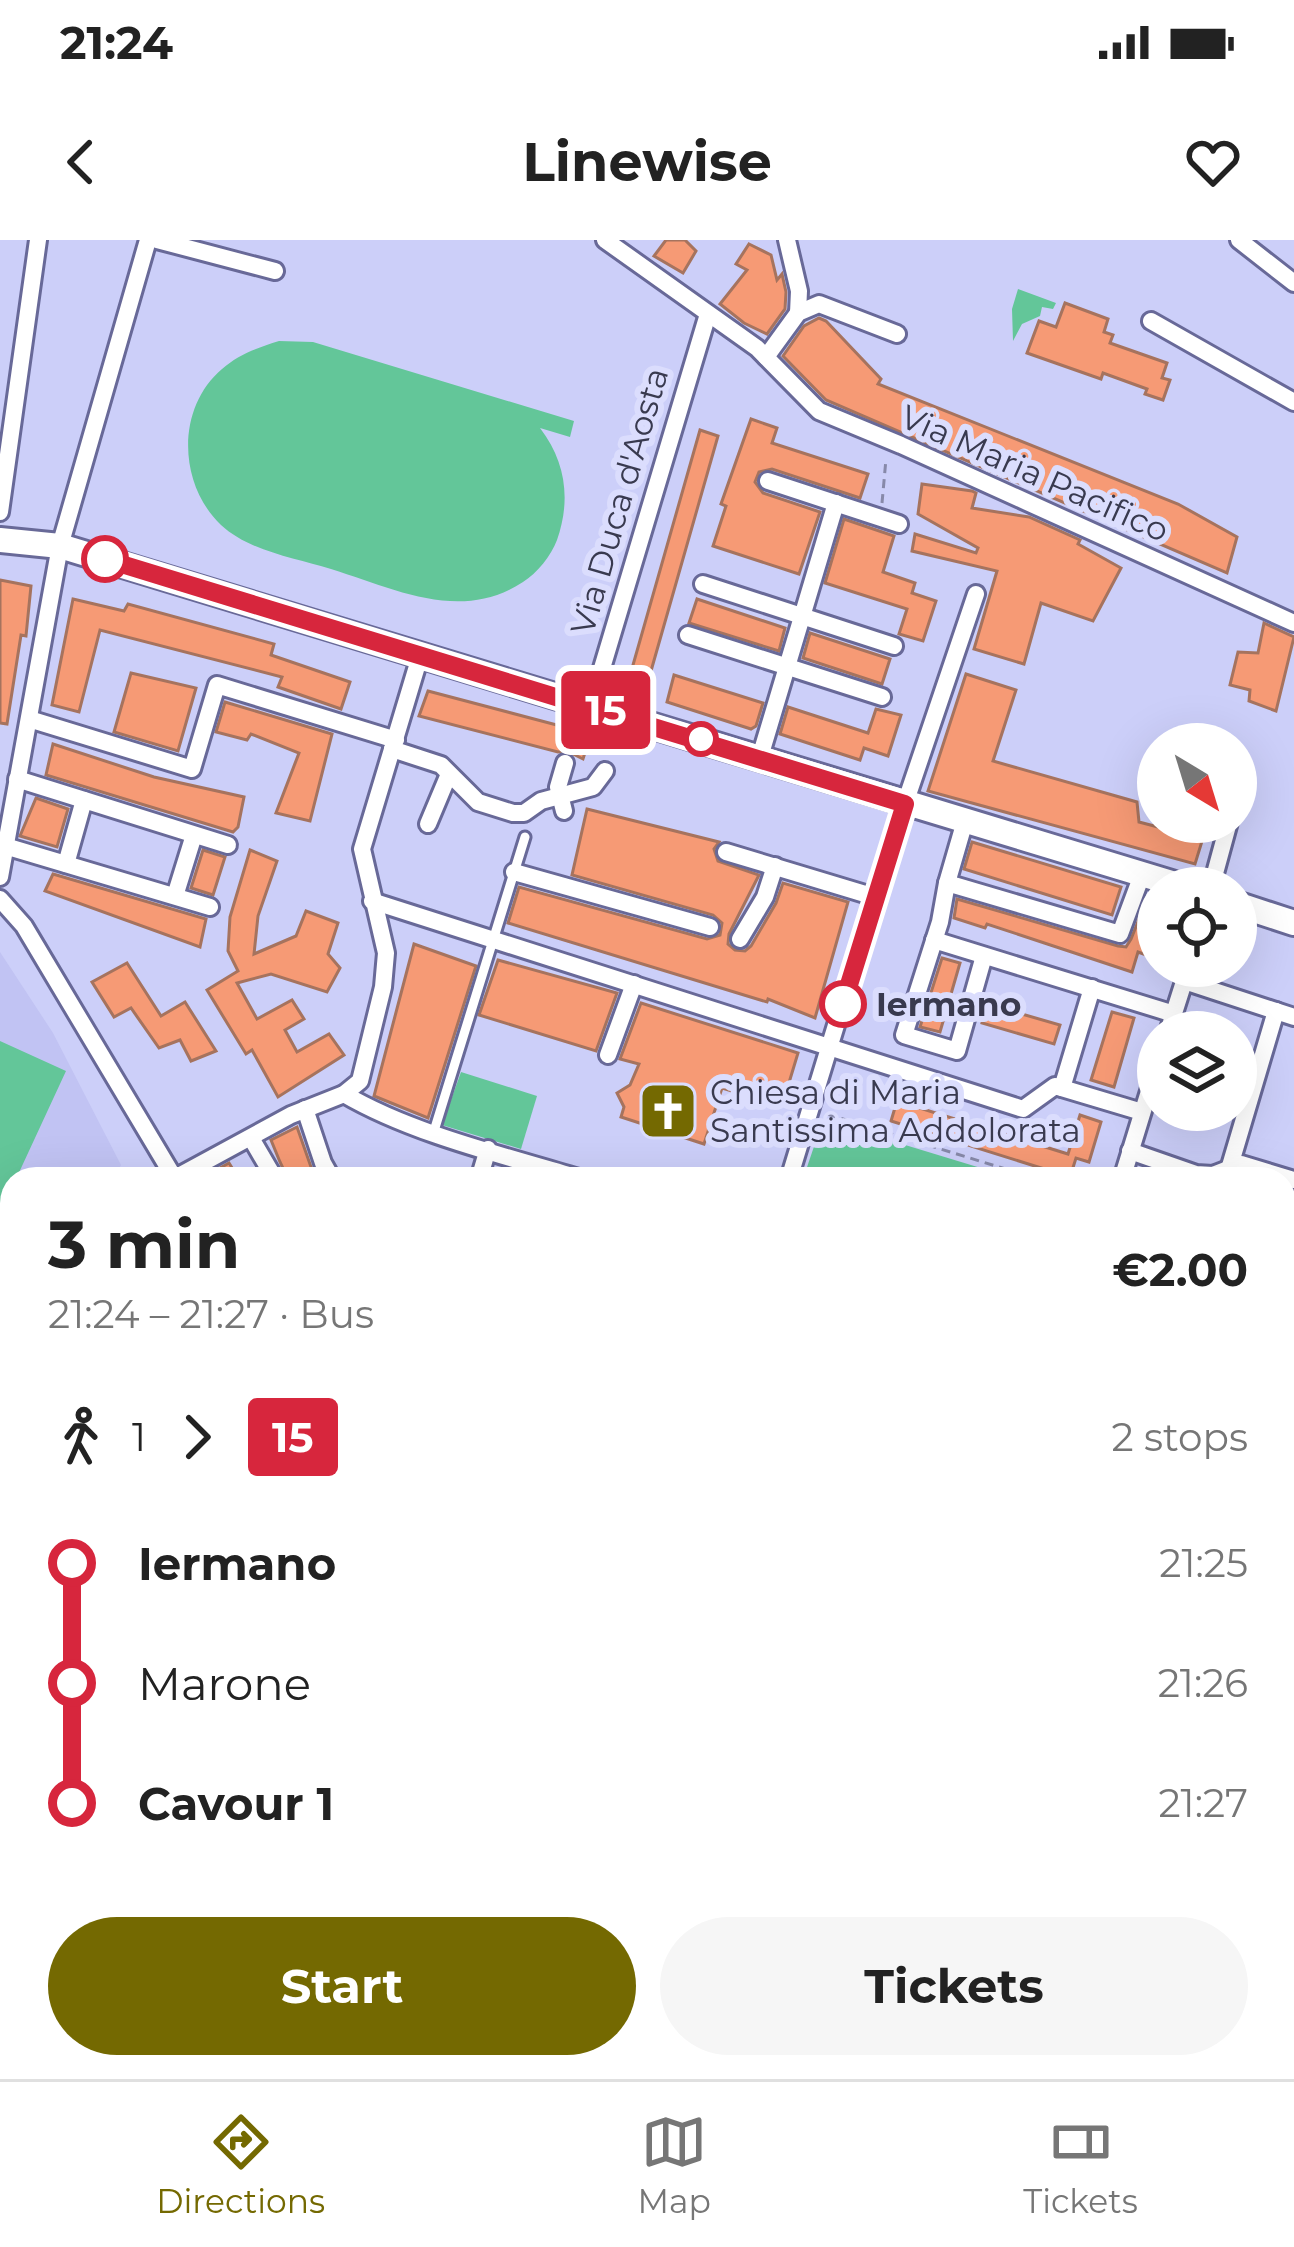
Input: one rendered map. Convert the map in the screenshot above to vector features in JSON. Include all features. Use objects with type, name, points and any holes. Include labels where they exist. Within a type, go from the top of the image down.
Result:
[{"type":"main road","points":[[0,540],[60,546],[1137,870]]},
{"type":"main road","points":[[1257,911],[1294,923]]},
{"type":"street","points":[[0,512],[38,240]]},
{"type":"street","points":[[0,877],[60,546],[152,240],[275,272]]},
{"type":"street","name":"Via Maria Pacifico","points":[[605,240],[766,357],[819,411],[1294,623]]},
{"type":"street","points":[[787,240],[799,291],[798,313]]},
{"type":"street","points":[[1239,240],[1294,283]]},
{"type":"street","points":[[766,357],[798,313],[819,304],[897,334]]},
{"type":"street","name":"Via Duca d'Aosta","points":[[591,705],[707,314]]},
{"type":"street","points":[[1151,321],[1294,401]]},
{"type":"street","points":[[768,481],[899,524]]},
{"type":"street","points":[[760,757],[836,503]]},
{"type":"street","points":[[703,584],[894,646]]},
{"type":"street","points":[[793,1167],[875,897],[976,594]]},
{"type":"street","points":[[688,634],[883,697]]},
{"type":"street","points":[[196,1167],[305,1109],[344,1094],[360,1081],[383,987],[386,953],[362,849],[422,653]]},
{"type":"street","points":[[29,718],[192,770],[217,686],[442,764],[478,802],[513,813],[524,813],[542,801],[562,803],[593,787],[605,771]]},
{"type":"street","points":[[562,803],[558,787],[565,764]]},
{"type":"street","points":[[428,824],[449,774]]},
{"type":"street","points":[[17,779],[228,845]]},
{"type":"street","points":[[66,864],[84,800]]},
{"type":"street","points":[[965,821],[904,1035],[957,1052],[984,956]]},
{"type":"street","points":[[175,896],[194,835]]},
{"type":"street","points":[[5,846],[210,907]]},
{"type":"street","points":[[726,852],[875,897]]},
{"type":"street","points":[[740,939],[776,866]]},
{"type":"street","points":[[514,872],[710,927]]},
{"type":"street","points":[[947,883],[1120,934],[1137,888]]},
{"type":"street","points":[[0,898],[24,926],[168,1167]]},
{"type":"street","points":[[372,902],[1023,1109],[1055,1086],[1137,1110]]},
{"type":"street","points":[[934,940],[1092,988],[1144,1011]]},
{"type":"street","points":[[608,1055],[634,984]]},
{"type":"street","points":[[1218,987],[1285,1014],[1230,1166],[1258,1167]]},
{"type":"street","points":[[1062,1088],[1092,988]]},
{"type":"street","points":[[344,1094],[364,1106],[541,1167]]},
{"type":"street","points":[[305,1109],[324,1167]]},
{"type":"street","points":[[1125,1167],[1137,1128]]},
{"type":"street","points":[[251,1138],[268,1167]]},
{"type":"street","points":[[483,1167],[488,1149]]},
{"type":"street","points":[[1130,1150],[1177,1167]]},
{"type":"lane","points":[[434,1131],[524,837]]},
{"type":"path","points":[[880,518],[888,440]]},
{"type":"path","points":[[825,1113],[999,1167]]},
{"type":"shaded area","points":[[0,952],[53,1033],[121,1165],[0,1167]]},
{"type":"green space","points":[[1018,289],[1056,303],[1053,309],[1042,307],[1040,316],[1022,324],[1013,341],[1012,309]]},
{"type":"green space","points":[[279,341],[313,342],[574,421],[570,437],[540,428],[556,454],[565,496],[557,540],[543,564],[500,594],[452,601],[404,593],[273,553],[221,525],[207,508],[190,468],[188,446],[196,404],[228,364]]},
{"type":"green space","points":[[0,1041],[66,1071],[22,1167],[0,1167]]},
{"type":"green space","points":[[461,1072],[537,1096],[521,1149],[442,1125]]},
{"type":"green space","points":[[823,1120],[978,1167],[807,1167]]},
{"type":"building","points":[[666,240],[685,240],[696,251],[683,273],[654,256]]},
{"type":"building","points":[[749,244],[771,255],[777,280],[782,274],[786,292],[785,309],[767,334],[720,304],[747,270],[736,264]]},
{"type":"building","points":[[1065,303],[1108,319],[1104,332],[1113,335],[1110,343],[1167,363],[1162,378],[1170,380],[1163,400],[1103,373],[1101,379],[1027,353],[1039,321],[1056,327]]},
{"type":"building","points":[[819,318],[881,379],[878,384],[1178,504],[1237,537],[1227,573],[826,400],[783,356],[804,326]]},
{"type":"building","points":[[751,419],[777,428],[772,443],[868,474],[860,498],[772,469],[759,472],[755,482],[763,493],[820,512],[799,574],[713,546],[726,506],[721,504]]},
{"type":"building","points":[[700,430],[718,436],[645,692],[627,686]]},
{"type":"building","points":[[922,484],[972,491],[976,493],[972,508],[1029,517],[1080,540],[1078,544],[1121,568],[1093,621],[1041,603],[1024,664],[974,649],[997,571],[912,551],[915,534],[976,553],[978,548],[918,514]]},
{"type":"building","points":[[844,519],[894,536],[883,572],[915,583],[912,593],[936,601],[923,641],[899,634],[907,609],[825,583]]},
{"type":"building","points":[[0,580],[31,586],[26,636],[21,635],[7,724],[0,723]]},
{"type":"building","points":[[73,599],[124,611],[128,604],[274,644],[271,655],[350,682],[341,709],[278,687],[282,677],[100,630],[79,712],[52,705]]},
{"type":"building","points":[[697,599],[785,628],[779,651],[689,623]]},
{"type":"building","points":[[1264,623],[1294,637],[1276,711],[1249,701],[1250,690],[1230,685],[1238,652],[1258,653]]},
{"type":"building","points":[[810,633],[890,659],[882,684],[803,658]]},
{"type":"building","points":[[131,673],[196,688],[178,751],[114,732]]},
{"type":"building","points":[[966,674],[1016,690],[993,761],[1137,802],[1137,843],[1201,843],[1195,864],[928,791]]},
{"type":"building","points":[[674,675],[763,703],[756,726],[751,729],[667,702]]},
{"type":"building","points":[[428,691],[591,734],[583,759],[567,751],[419,716]]},
{"type":"building","points":[[225,702],[332,734],[310,821],[276,813],[299,753],[251,734],[247,740],[216,732]]},
{"type":"building","points":[[788,707],[868,733],[876,709],[901,715],[888,756],[864,748],[860,760],[780,734]]},
{"type":"building","points":[[53,744],[154,777],[244,797],[238,827],[233,832],[46,775]]},
{"type":"building","points":[[36,798],[68,809],[57,847],[20,836]]},
{"type":"building","points":[[587,809],[719,842],[714,849],[718,861],[759,875],[729,934],[728,944],[735,950],[751,946],[783,883],[848,902],[815,1018],[768,999],[508,923],[519,887],[707,939],[720,935],[722,923],[713,915],[572,875]]},
{"type":"building","points":[[972,842],[1121,887],[1112,915],[964,869]]},
{"type":"building","points":[[203,850],[225,857],[213,895],[191,888]]},
{"type":"building","points":[[250,850],[277,861],[258,916],[254,954],[296,936],[306,911],[338,923],[328,954],[340,968],[327,992],[271,974],[237,983],[257,1019],[292,1000],[304,1019],[285,1030],[297,1052],[329,1034],[344,1055],[278,1097],[252,1050],[246,1054],[207,990],[238,971],[228,951],[230,917]]},
{"type":"building","points":[[53,874],[206,919],[200,947],[45,891]]},
{"type":"building","points":[[957,899],[1126,947],[1137,924],[1137,955],[1132,972],[987,924],[985,928],[954,918]]},
{"type":"building","points":[[414,944],[476,966],[428,1118],[374,1096]]},
{"type":"building","points":[[942,958],[960,963],[940,1032],[920,1027]]},
{"type":"building","points":[[498,960],[617,993],[596,1051],[479,1015]]},
{"type":"building","points":[[127,963],[161,1016],[185,1002],[216,1051],[191,1061],[180,1040],[159,1048],[131,1008],[114,1017],[92,982]]},
{"type":"building","points":[[641,1003],[798,1053],[782,1106],[722,1088],[704,1144],[621,1117],[624,1107],[617,1093],[630,1085],[639,1064],[620,1059]]},
{"type":"building","points":[[987,1004],[1060,1025],[1054,1044],[982,1023]]},
{"type":"building","points":[[1112,1012],[1134,1018],[1114,1087],[1091,1080]]},
{"type":"building","points":[[897,1101],[1068,1154],[1080,1115],[1101,1122],[1089,1162],[1076,1158],[1073,1167],[1038,1167],[891,1121]]},
{"type":"building","points":[[297,1127],[311,1167],[283,1167],[271,1140]]},
{"type":"bus line","name":"15","points":[[105,559],[905,804],[843,1004]]},
{"type":"place","name":"Iermano","points":[[843,1004]]},
{"type":"place","name":"Chiesa di Maria Santissima Addolorata","points":[[668,1111]]}]
